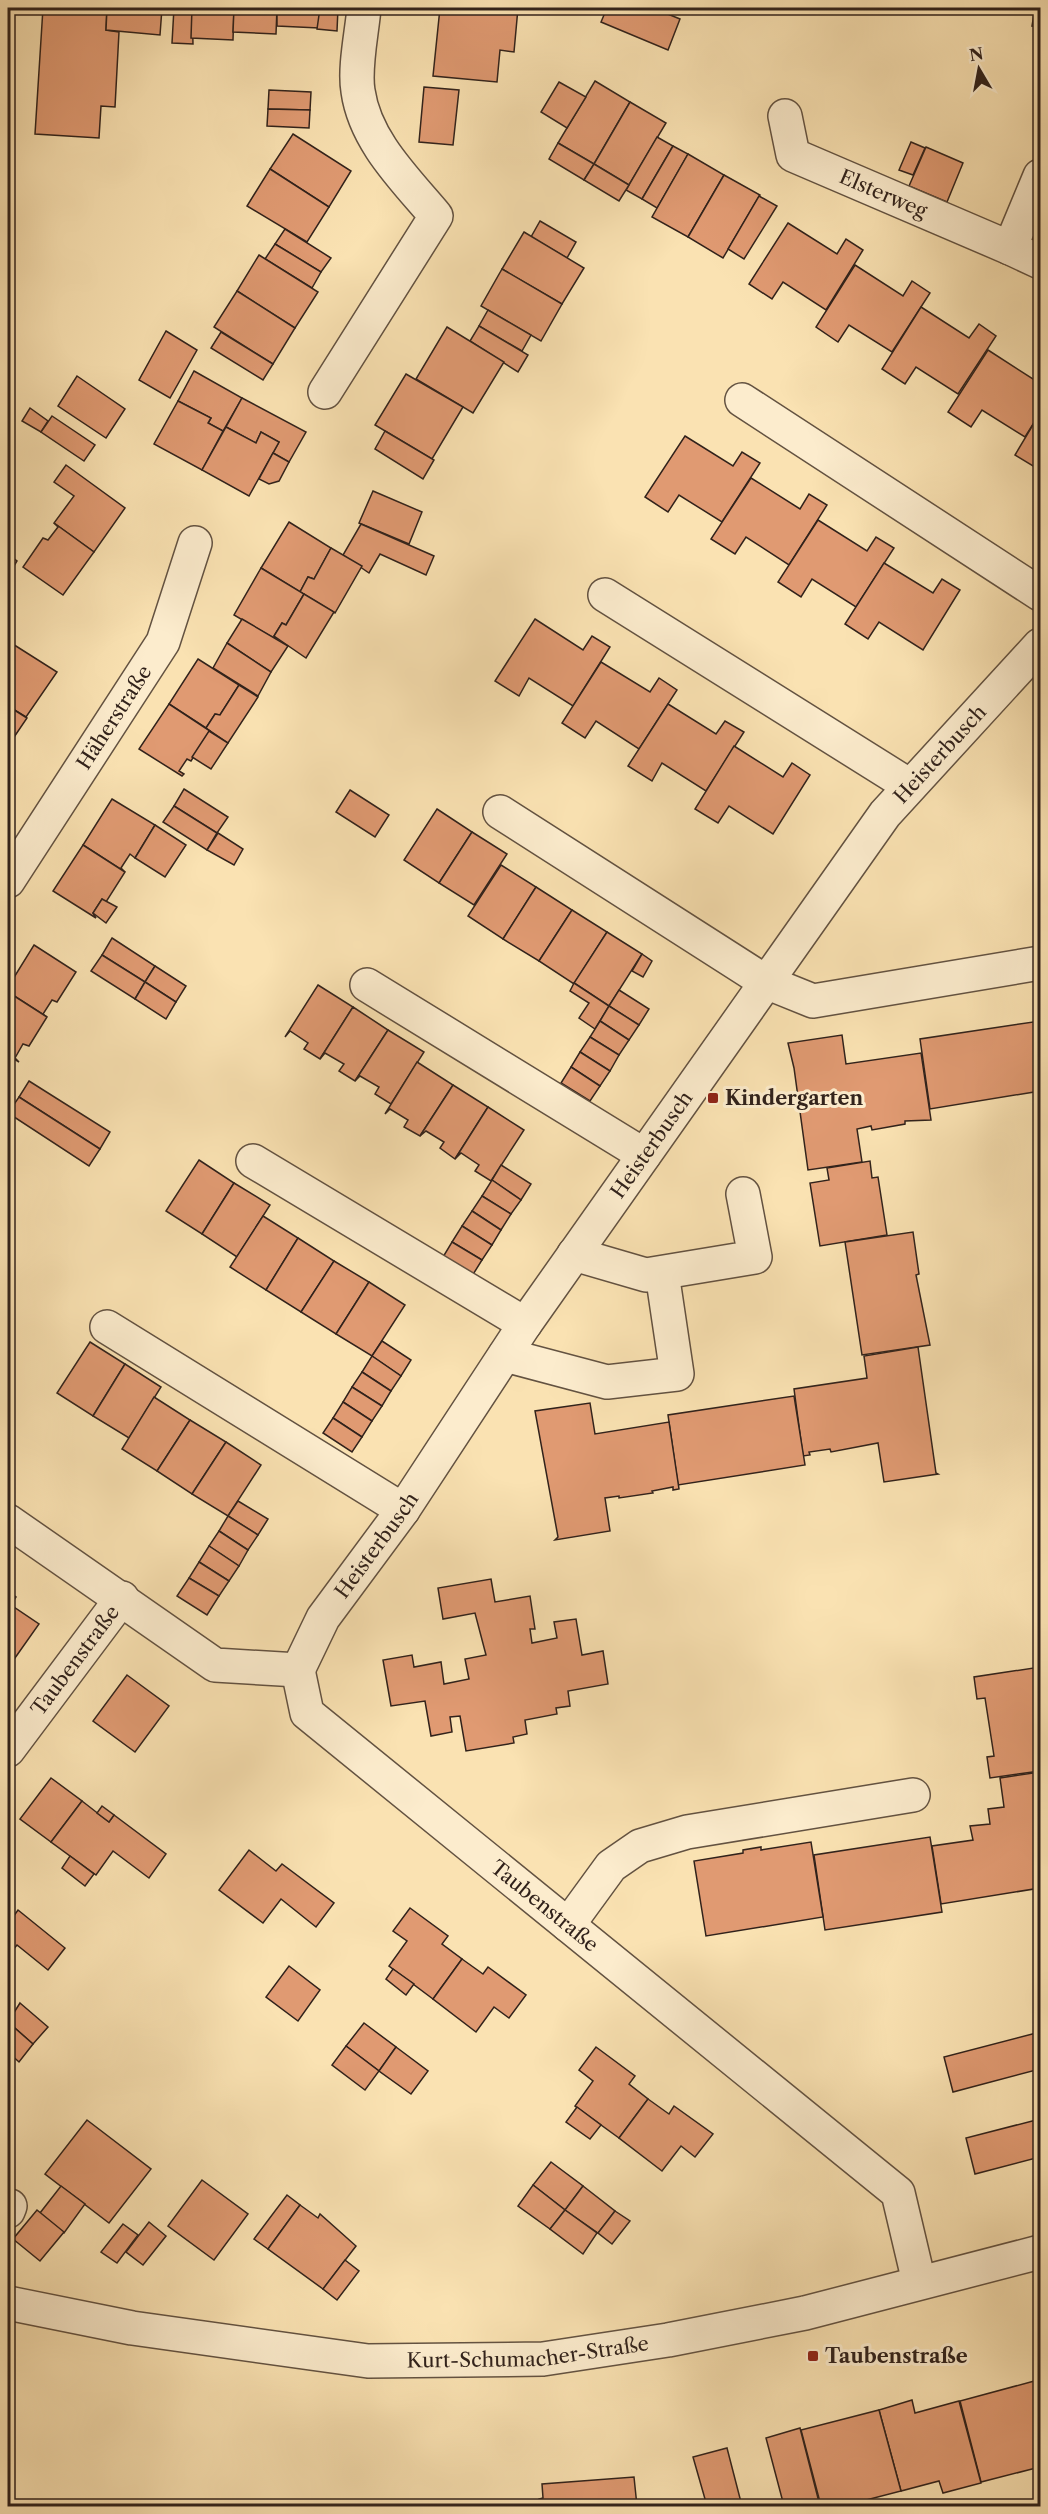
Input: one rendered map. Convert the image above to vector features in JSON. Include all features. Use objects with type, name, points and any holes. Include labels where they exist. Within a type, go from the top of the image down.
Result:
[{"type":"street","points":[[325,392],[436,216],[389,159],[364,119],[357,89],[364,8]]},
{"type":"street","name":"Elsterweg","points":[[785,116],[793,155],[1041,262]]},
{"type":"street","points":[[1010,248],[1041,176]]},
{"type":"street","points":[[742,400],[1041,594]]},
{"type":"street","name":"Häherstraße","points":[[8,881],[163,642],[195,543]]},
{"type":"street","points":[[605,595],[910,786]]},
{"type":"street","name":"Heisterbusch","points":[[298,1670],[323,1618],[403,1510],[525,1324],[885,814],[1041,645]]},
{"type":"street","points":[[500,812],[766,982],[813,1001],[1041,963]]},
{"type":"street","points":[[367,985],[644,1155]]},
{"type":"street","points":[[253,1161],[525,1324]]},
{"type":"street","points":[[574,1254],[646,1275],[755,1257],[743,1194]]},
{"type":"street","points":[[505,1355],[607,1383],[677,1374],[662,1272]]},
{"type":"street","points":[[107,1327],[403,1510]]},
{"type":"street","name":"Taubenstraße","points":[[8,1521],[122,1598],[215,1665],[298,1670],[307,1713],[898,2193],[919,2282]]},
{"type":"street","name":"Taubenstraße","points":[[8,1750],[122,1598]]},
{"type":"street","points":[[568,1925],[611,1866],[640,1846],[687,1832],[913,1796]]},
{"type":"street","name":"Kurt-Schumacher-Straße","points":[[8,2303],[132,2328],[368,2361],[543,2359],[668,2340],[794,2315],[1041,2252]]},
{"type":"building","points":[[43,8],[107,8],[106,30],[119,32],[115,107],[101,106],[99,138],[35,134]]},
{"type":"building","points":[[107,8],[162,8],[160,35],[106,30]]},
{"type":"building","points":[[174,8],[192,8],[193,44],[172,43]]},
{"type":"building","points":[[192,8],[234,8],[233,40],[191,38]]},
{"type":"building","points":[[234,8],[277,8],[276,34],[233,32]]},
{"type":"building","points":[[277,8],[320,8],[319,28],[277,26]]},
{"type":"building","points":[[320,8],[338,8],[337,31],[317,29]]},
{"type":"building","points":[[440,8],[518,8],[514,52],[500,50],[497,82],[433,76]]},
{"type":"building","points":[[607,8],[653,8],[680,19],[668,50],[601,22]]},
{"type":"building","points":[[1035,8],[1040,8],[1040,27],[1032,26]]},
{"type":"building","points":[[595,81],[630,102],[594,164],[558,143]]},
{"type":"building","points":[[559,82],[586,97],[567,128],[541,112]]},
{"type":"building","points":[[424,87],[459,90],[453,145],[419,142]]},
{"type":"building","points":[[269,90],[311,92],[310,110],[268,109]]},
{"type":"building","points":[[630,102],[666,123],[629,185],[594,164]]},
{"type":"building","points":[[268,109],[310,110],[309,128],[267,126]]},
{"type":"building","points":[[293,134],[351,171],[329,207],[270,169]]},
{"type":"building","points":[[657,137],[673,146],[642,199],[626,190]]},
{"type":"building","points":[[911,142],[925,148],[913,175],[899,170]]},
{"type":"building","points":[[558,143],[594,164],[584,180],[549,159]]},
{"type":"building","points":[[673,146],[688,154],[657,208],[642,199]]},
{"type":"building","points":[[926,147],[963,163],[947,202],[909,186]]},
{"type":"building","points":[[688,154],[724,175],[688,237],[652,217]]},
{"type":"building","points":[[594,164],[629,185],[619,201],[584,180]]},
{"type":"building","points":[[270,169],[329,207],[307,242],[247,206]]},
{"type":"building","points":[[724,175],[760,195],[723,258],[688,237]]},
{"type":"building","points":[[759,196],[777,206],[744,259],[728,249]]},
{"type":"building","points":[[540,221],[576,242],[567,258],[531,237]]},
{"type":"building","points":[[788,223],[837,254],[846,239],[863,250],[826,310],[783,282],[772,299],[749,284]]},
{"type":"building","points":[[285,229],[331,258],[321,272],[275,244]]},
{"type":"building","points":[[524,232],[584,268],[562,304],[502,269]]},
{"type":"building","points":[[275,244],[321,272],[312,288],[265,259]]},
{"type":"building","points":[[259,255],[318,292],[295,328],[237,291]]},
{"type":"building","points":[[855,265],[903,296],[912,281],[930,293],[892,352],[849,325],[838,342],[816,327]]},
{"type":"building","points":[[502,269],[562,304],[541,341],[481,306]]},
{"type":"building","points":[[237,291],[295,328],[273,364],[214,327]]},
{"type":"building","points":[[921,307],[969,338],[979,324],[996,336],[958,394],[916,367],[905,384],[882,369]]},
{"type":"building","points":[[488,310],[531,335],[522,351],[479,326]]},
{"type":"building","points":[[479,326],[528,355],[518,372],[470,341]]},
{"type":"building","points":[[447,327],[504,362],[473,413],[416,379]]},
{"type":"building","points":[[166,331],[197,350],[170,398],[139,380]]},
{"type":"building","points":[[221,332],[273,364],[263,380],[211,348]]},
{"type":"building","points":[[988,350],[1036,381],[1040,374],[1040,413],[1025,437],[982,410],[971,427],[948,412]]},
{"type":"building","points":[[194,371],[242,398],[223,431],[208,423],[211,418],[178,401]]},
{"type":"building","points":[[406,374],[463,407],[432,459],[375,425]]},
{"type":"building","points":[[77,376],[125,409],[106,438],[58,406]]},
{"type":"building","points":[[242,398],[306,432],[289,462],[273,453],[279,442],[261,432],[256,443],[226,427]]},
{"type":"building","points":[[178,401],[211,418],[208,423],[223,431],[202,470],[154,444]]},
{"type":"building","points":[[30,408],[48,421],[41,432],[22,421]]},
{"type":"building","points":[[1040,413],[1040,465],[1038,469],[1015,455]]},
{"type":"building","points":[[52,416],[95,445],[84,461],[41,432]]},
{"type":"building","points":[[226,427],[256,443],[261,432],[279,442],[249,496],[202,470]]},
{"type":"building","points":[[385,431],[434,460],[423,479],[375,449]]},
{"type":"building","points":[[685,436],[733,466],[742,452],[760,463],[722,522],[679,495],[668,512],[645,497]]},
{"type":"building","points":[[273,453],[289,462],[279,481],[269,484],[259,479]]},
{"type":"building","points":[[66,465],[125,508],[94,552],[54,523],[74,496],[54,482]]},
{"type":"building","points":[[751,478],[800,509],[809,494],[827,505],[789,565],[746,537],[735,554],[711,539]]},
{"type":"building","points":[[373,491],[422,512],[409,544],[359,523]]},
{"type":"building","points":[[818,520],[867,551],[876,537],[894,548],[856,607],[812,579],[801,597],[778,582]]},
{"type":"building","points":[[289,522],[331,548],[314,579],[308,577],[300,592],[261,568]]},
{"type":"building","points":[[54,523],[94,552],[63,595],[23,567],[43,538],[48,540],[58,527]]},
{"type":"building","points":[[361,524],[434,556],[426,575],[380,554],[369,573],[343,555]]},
{"type":"building","points":[[331,548],[362,566],[335,613],[300,592],[308,577],[314,579]]},
{"type":"building","points":[[8,554],[17,561],[8,576]]},
{"type":"building","points":[[884,563],[933,593],[942,579],[960,590],[923,650],[879,622],[868,639],[845,624]]},
{"type":"building","points":[[261,568],[304,594],[286,625],[282,623],[274,636],[277,640],[234,615]]},
{"type":"building","points":[[304,594],[334,612],[306,658],[274,636],[282,623],[286,625]]},
{"type":"building","points":[[242,619],[288,646],[271,672],[227,643]]},
{"type":"building","points":[[535,619],[583,650],[592,636],[610,647],[573,706],[529,678],[519,696],[495,681]]},
{"type":"building","points":[[8,641],[57,672],[26,717],[8,706]]},
{"type":"building","points":[[227,643],[271,672],[258,696],[213,668]]},
{"type":"building","points":[[198,659],[239,685],[220,715],[215,714],[206,728],[169,704]]},
{"type":"building","points":[[601,662],[650,692],[659,678],[677,690],[639,749],[596,721],[585,738],[562,723]]},
{"type":"building","points":[[239,685],[258,697],[228,743],[206,728],[215,714],[220,715]]},
{"type":"building","points":[[169,704],[210,731],[191,761],[187,759],[179,771],[184,774],[182,776],[139,749]]},
{"type":"building","points":[[668,704],[716,734],[725,721],[744,732],[706,791],[662,763],[652,781],[628,766]]},
{"type":"building","points":[[8,706],[27,718],[8,746]]},
{"type":"building","points":[[209,731],[228,743],[211,769],[192,757]]},
{"type":"building","points":[[734,746],[783,777],[792,763],[810,775],[773,834],[729,806],[718,823],[695,809]]},
{"type":"building","points":[[184,789],[228,817],[217,833],[174,806]]},
{"type":"building","points":[[350,790],[389,815],[375,837],[336,812]]},
{"type":"building","points":[[112,799],[155,825],[135,858],[130,854],[121,868],[125,872],[83,845]]},
{"type":"building","points":[[174,806],[217,833],[207,850],[163,822]]},
{"type":"building","points":[[437,809],[472,832],[439,883],[404,860]]},
{"type":"building","points":[[155,825],[186,845],[165,877],[135,858]]},
{"type":"building","points":[[472,832],[507,854],[474,905],[439,883]]},
{"type":"building","points":[[218,833],[243,849],[234,865],[207,850]]},
{"type":"building","points":[[83,845],[125,872],[106,902],[102,899],[93,913],[96,918],[53,891]]},
{"type":"building","points":[[501,865],[536,887],[503,939],[468,916]]},
{"type":"building","points":[[536,887],[572,910],[539,961],[503,939]]},
{"type":"building","points":[[102,899],[117,907],[106,923],[93,913]]},
{"type":"building","points":[[572,910],[607,932],[574,984],[539,961]]},
{"type":"building","points":[[607,932],[642,954],[609,1006],[574,983]]},
{"type":"building","points":[[112,938],[155,966],[145,982],[102,955]]},
{"type":"building","points":[[34,945],[76,972],[57,1002],[52,1000],[43,1014],[47,1017],[8,992],[8,987]]},
{"type":"building","points":[[642,954],[652,961],[643,977],[632,971]]},
{"type":"building","points":[[102,955],[145,982],[135,999],[91,971]]},
{"type":"building","points":[[155,966],[186,986],[176,1002],[145,982]]},
{"type":"building","points":[[145,982],[176,1002],[166,1019],[135,999]]},
{"type":"building","points":[[574,983],[609,1006],[595,1029],[579,1018],[589,1003],[570,991]]},
{"type":"building","points":[[318,985],[353,1007],[320,1059],[304,1049],[308,1043],[290,1031],[285,1037]]},
{"type":"building","points":[[619,990],[649,1009],[639,1025],[609,1006]]},
{"type":"building","points":[[8,992],[47,1017],[29,1046],[23,1044],[15,1058],[19,1062],[8,1055]]},
{"type":"building","points":[[609,1006],[639,1025],[629,1040],[600,1021]]},
{"type":"building","points":[[353,1007],[388,1030],[355,1081],[339,1071],[344,1064],[325,1053],[320,1059]]},
{"type":"building","points":[[600,1021],[629,1040],[619,1055],[590,1037]]},
{"type":"building","points":[[1040,1021],[1040,1091],[930,1109],[920,1039]]},
{"type":"building","points":[[388,1030],[424,1052],[391,1104],[375,1094],[379,1087],[360,1076],[355,1081]]},
{"type":"building","points":[[842,1035],[846,1064],[921,1053],[931,1120],[905,1121],[905,1124],[872,1130],[871,1126],[857,1129],[862,1162],[808,1170],[794,1068],[788,1043]]},
{"type":"building","points":[[590,1037],[619,1055],[610,1071],[580,1052]]},
{"type":"building","points":[[580,1052],[610,1071],[600,1086],[571,1067]]},
{"type":"building","points":[[417,1062],[453,1085],[420,1136],[404,1127],[408,1120],[390,1109],[385,1114]]},
{"type":"building","points":[[571,1067],[600,1086],[590,1101],[561,1083]]},
{"type":"building","points":[[29,1081],[110,1132],[100,1149],[19,1097]]},
{"type":"building","points":[[453,1085],[488,1107],[455,1159],[440,1148],[444,1142],[426,1131],[420,1136]]},
{"type":"building","points":[[19,1097],[100,1149],[89,1166],[8,1113]]},
{"type":"building","points":[[488,1107],[524,1130],[491,1181],[475,1171],[479,1165],[461,1153],[455,1159]]},
{"type":"building","points":[[199,1160],[234,1183],[202,1234],[166,1211]]},
{"type":"building","points":[[870,1161],[872,1178],[878,1177],[887,1235],[820,1246],[810,1183],[829,1180],[827,1168]]},
{"type":"building","points":[[501,1165],[531,1184],[521,1200],[492,1180]]},
{"type":"building","points":[[492,1180],[521,1200],[511,1214],[482,1196]]},
{"type":"building","points":[[234,1183],[270,1205],[237,1257],[202,1234]]},
{"type":"building","points":[[482,1196],[511,1214],[501,1230],[472,1211]]},
{"type":"building","points":[[472,1211],[501,1230],[492,1245],[462,1226]]},
{"type":"building","points":[[263,1216],[298,1238],[266,1290],[230,1267]]},
{"type":"building","points":[[462,1226],[492,1245],[482,1260],[452,1242]]},
{"type":"building","points":[[913,1232],[919,1274],[916,1275],[930,1345],[862,1355],[845,1242]]},
{"type":"building","points":[[298,1238],[334,1261],[301,1312],[266,1290]]},
{"type":"building","points":[[452,1242],[482,1260],[472,1276],[443,1257]]},
{"type":"building","points":[[334,1261],[369,1282],[336,1334],[301,1312]]},
{"type":"building","points":[[369,1282],[405,1305],[372,1356],[336,1334]]},
{"type":"building","points":[[382,1341],[411,1360],[401,1376],[372,1356]]},
{"type":"building","points":[[90,1342],[125,1364],[93,1416],[57,1393]]},
{"type":"building","points":[[918,1347],[936,1473],[938,1474],[884,1482],[878,1443],[831,1452],[830,1449],[809,1452],[810,1455],[803,1456],[794,1389],[867,1378],[864,1356]]},
{"type":"building","points":[[372,1356],[401,1376],[391,1391],[362,1372]]},
{"type":"building","points":[[125,1364],[161,1387],[129,1438],[93,1416]]},
{"type":"building","points":[[362,1372],[391,1391],[382,1406],[352,1387]]},
{"type":"building","points":[[352,1387],[382,1406],[372,1421],[343,1402]]},
{"type":"building","points":[[794,1396],[805,1465],[678,1485],[668,1415]]},
{"type":"building","points":[[154,1397],[190,1420],[157,1471],[122,1449]]},
{"type":"building","points":[[343,1402],[372,1421],[362,1437],[333,1418]]},
{"type":"building","points":[[590,1403],[595,1434],[669,1422],[679,1489],[673,1490],[673,1487],[652,1491],[653,1493],[605,1498],[610,1531],[555,1540],[558,1537],[535,1411]]},
{"type":"building","points":[[333,1418],[362,1437],[352,1452],[323,1433]]},
{"type":"building","points":[[190,1420],[226,1442],[192,1494],[157,1471]]},
{"type":"building","points":[[226,1442],[261,1465],[228,1516],[192,1494]]},
{"type":"building","points":[[238,1501],[268,1519],[258,1535],[228,1516]]},
{"type":"building","points":[[228,1516],[258,1535],[248,1550],[219,1531]]},
{"type":"building","points":[[219,1531],[248,1550],[239,1566],[209,1546]]},
{"type":"building","points":[[209,1546],[239,1566],[229,1581],[199,1562]]},
{"type":"building","points":[[199,1562],[229,1581],[219,1596],[189,1578]]},
{"type":"building","points":[[189,1578],[219,1596],[207,1615],[177,1596]]},
{"type":"building","points":[[491,1579],[495,1602],[530,1596],[535,1629],[530,1629],[532,1643],[557,1638],[554,1622],[576,1619],[582,1655],[603,1651],[608,1684],[568,1691],[570,1706],[556,1708],[557,1714],[525,1720],[527,1734],[513,1737],[514,1743],[466,1751],[460,1716],[450,1717],[452,1732],[431,1736],[425,1701],[391,1706],[383,1660],[412,1655],[414,1667],[441,1662],[444,1684],[469,1679],[465,1659],[486,1655],[475,1613],[443,1619],[438,1588]]},
{"type":"building","points":[[8,1591],[16,1597],[11,1605],[39,1624],[10,1665],[8,1663]]},
{"type":"building","points":[[1040,1667],[1040,1771],[990,1778],[987,1757],[994,1756],[985,1698],[977,1699],[974,1677]]},
{"type":"building","points":[[127,1675],[169,1706],[135,1752],[93,1721]]},
{"type":"building","points":[[1040,1772],[1040,1888],[941,1904],[932,1846],[973,1840],[970,1826],[990,1824],[988,1809],[1004,1807],[1000,1778]]},
{"type":"building","points":[[51,1778],[82,1801],[51,1842],[20,1819]]},
{"type":"building","points":[[82,1801],[109,1822],[114,1815],[166,1854],[149,1878],[113,1851],[96,1875],[51,1842]]},
{"type":"building","points":[[102,1806],[114,1815],[109,1822],[97,1813]]},
{"type":"building","points":[[930,1837],[942,1912],[825,1930],[814,1855]]},
{"type":"building","points":[[811,1842],[823,1917],[706,1936],[694,1861],[743,1853],[743,1850],[761,1847],[761,1850]]},
{"type":"building","points":[[249,1850],[276,1871],[282,1864],[334,1903],[316,1927],[281,1899],[263,1923],[219,1890]]},
{"type":"building","points":[[70,1856],[94,1874],[85,1886],[62,1868]]},
{"type":"building","points":[[410,1908],[448,1936],[442,1944],[462,1959],[433,1999],[389,1966],[407,1941],[393,1931]]},
{"type":"building","points":[[18,1910],[65,1948],[48,1970],[17,1945],[8,1956],[8,1912],[13,1917]]},
{"type":"building","points":[[462,1959],[483,1974],[488,1967],[526,1995],[509,2018],[494,2007],[476,2032],[433,1999]]},
{"type":"building","points":[[289,1966],[320,1990],[298,2021],[266,1997]]},
{"type":"building","points":[[393,1969],[414,1984],[406,1995],[386,1979]]},
{"type":"building","points":[[20,2003],[48,2027],[33,2044],[8,2022]]},
{"type":"building","points":[[8,2022],[33,2044],[19,2062],[8,2052]]},
{"type":"building","points":[[364,2023],[396,2047],[379,2071],[346,2046]]},
{"type":"building","points":[[1040,2032],[1040,2069],[953,2092],[944,2057]]},
{"type":"building","points":[[346,2046],[379,2071],[365,2090],[332,2065]]},
{"type":"building","points":[[396,2047],[428,2071],[411,2094],[379,2071]]},
{"type":"building","points":[[596,2047],[635,2076],[629,2084],[648,2099],[619,2138],[575,2106],[593,2081],[579,2070]]},
{"type":"building","points":[[648,2099],[669,2114],[674,2106],[713,2134],[695,2157],[681,2146],[662,2171],[619,2138]]},
{"type":"building","points":[[577,2107],[601,2125],[590,2139],[566,2122]]},
{"type":"building","points":[[1040,2119],[1040,2157],[975,2174],[966,2138]]},
{"type":"building","points":[[87,2120],[151,2169],[109,2223],[45,2174]]},
{"type":"building","points":[[551,2162],[583,2186],[565,2210],[533,2185]]},
{"type":"building","points":[[202,2180],[248,2214],[214,2260],[168,2226]]},
{"type":"building","points":[[533,2185],[565,2210],[550,2229],[518,2206]]},
{"type":"building","points":[[61,2186],[85,2204],[64,2233],[40,2213]]},
{"type":"building","points":[[583,2186],[615,2211],[598,2233],[565,2210]]},
{"type":"building","points":[[287,2195],[300,2205],[268,2249],[254,2239]]},
{"type":"building","points":[[300,2205],[318,2218],[320,2214],[356,2246],[323,2289],[268,2249]]},
{"type":"building","points":[[37,2210],[64,2232],[40,2261],[13,2239]]},
{"type":"building","points":[[565,2210],[597,2233],[583,2254],[550,2229]]},
{"type":"building","points":[[615,2211],[630,2221],[612,2244],[598,2233]]},
{"type":"building","points":[[149,2222],[166,2236],[143,2265],[126,2252]]},
{"type":"building","points":[[123,2224],[138,2235],[117,2263],[101,2252]]},
{"type":"building","points":[[345,2260],[359,2271],[337,2300],[323,2289]]},
{"type":"building","points":[[1038,2380],[1040,2467],[981,2482],[960,2401]]},
{"type":"building","points":[[912,2400],[915,2413],[959,2401],[981,2483],[943,2493],[939,2481],[901,2491],[879,2410]]},
{"type":"building","points":[[879,2410],[901,2491],[843,2506],[821,2506],[801,2430]]},
{"type":"building","points":[[800,2428],[820,2506],[784,2506],[766,2438]]},
{"type":"building","points":[[727,2448],[742,2506],[707,2506],[693,2457]]},
{"type":"building","points":[[634,2477],[637,2506],[540,2506],[539,2499],[543,2498],[542,2484]]},
{"type":"place","name":"Kindergarten","points":[[713,1098]]},
{"type":"place","name":"Taubenstraße","points":[[813,2356]]}]
